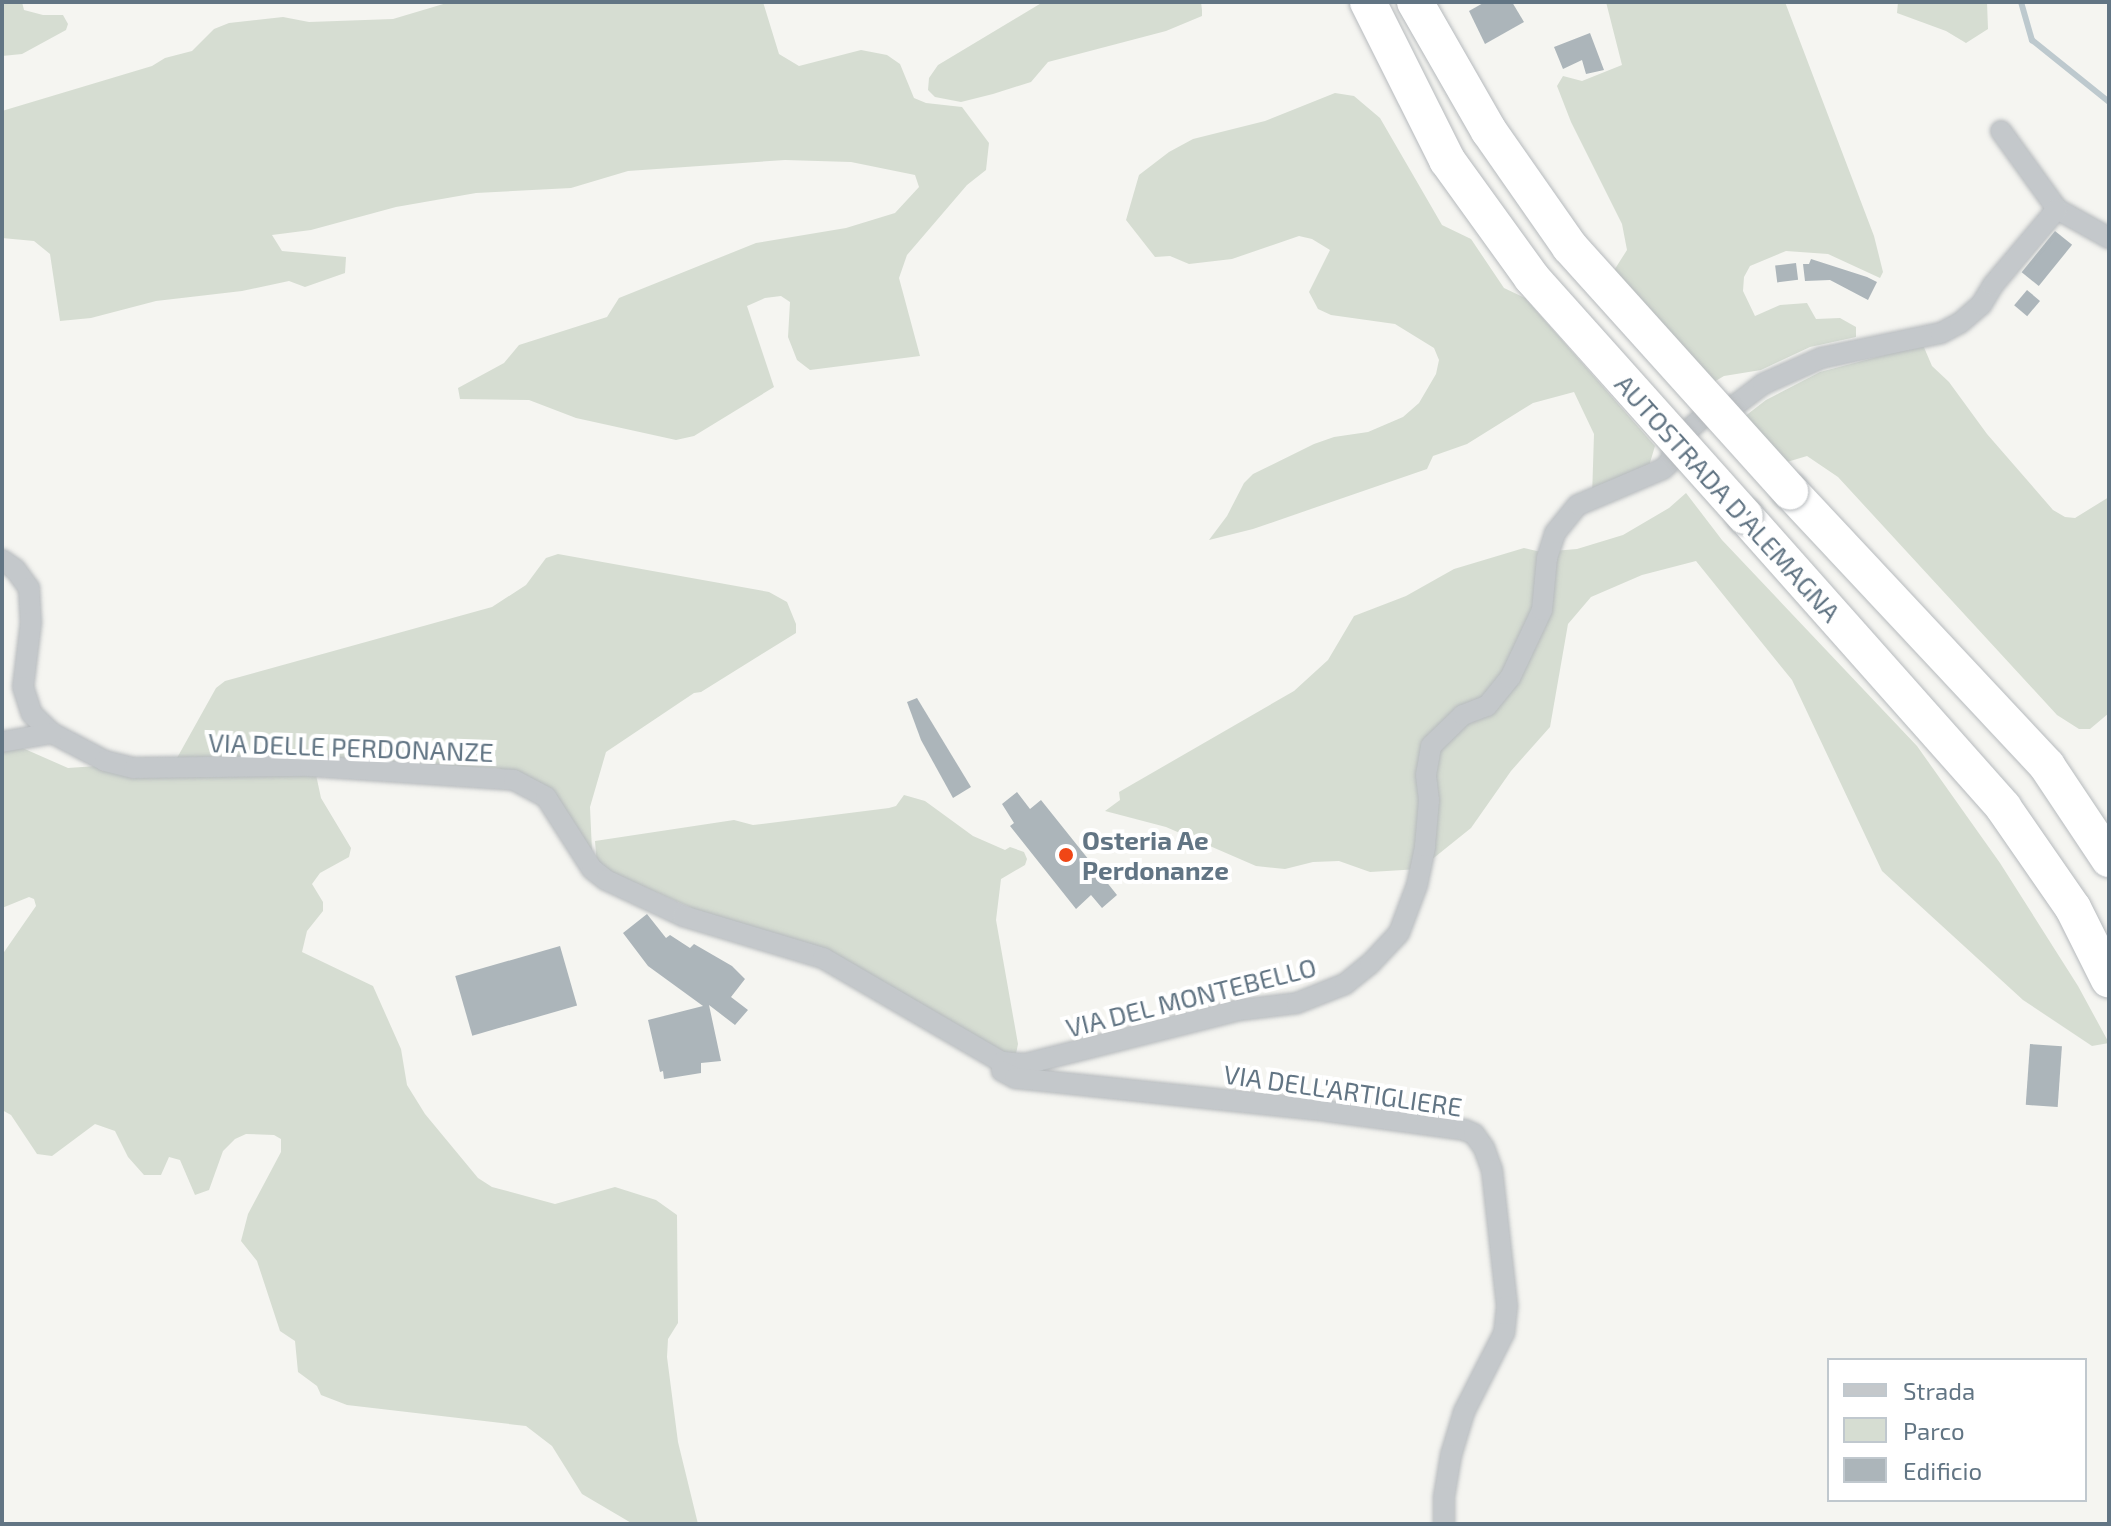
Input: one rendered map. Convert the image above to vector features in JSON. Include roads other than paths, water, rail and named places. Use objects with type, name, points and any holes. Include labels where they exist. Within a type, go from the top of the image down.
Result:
[{"type":"highway","name":"AUTOSTRADA D'ALEMAGNA","points":[[1368,2],[1447,160],[1532,278],[2003,807],[2073,908],[2109,980]]},
{"type":"highway","name":"AUTOSTRADA D'ALEMAGNA","points":[[1415,2],[1489,131],[1570,247],[1790,491],[2047,766],[2109,859]]},
{"type":"street","points":[[2001,131],[2057,209],[2109,238]]},
{"type":"street","name":"VIA DEL MONTEBELLO","points":[[1002,1062],[1025,1064],[1240,1010],[1297,1003],[1345,984],[1370,964],[1399,933],[1417,885],[1425,846],[1429,800],[1426,775],[1431,746],[1463,715],[1487,706],[1510,678],[1542,610],[1547,558],[1555,533],[1578,505],[1663,469],[1670,462],[1678,439],[1710,411],[1734,406],[1763,384],[1821,358],[1941,333],[1960,323],[1981,305],[1993,285],[2057,209]]},
{"type":"street","name":"VIA DELLE PERDONANZE","points":[[2,560],[15,569],[29,588],[31,622],[23,687],[32,714],[52,733],[105,761],[134,768],[310,766],[497,777],[524,783],[546,797],[592,869],[606,880],[683,916],[823,958],[1002,1062]]},
{"type":"street","points":[[2,742],[52,733]]},
{"type":"street","name":"VIA DELL'ARTIGLIERE","points":[[1002,1062],[1002,1071],[1015,1078],[1327,1111],[1465,1130],[1474,1134],[1484,1148],[1492,1170],[1507,1306],[1504,1333],[1464,1412],[1451,1455],[1444,1524]]},
{"type":"waterway","points":[[2021,2],[2032,40],[2109,102]]},
{"type":"place","name":"Osteria Ae Perdonanze","points":[[1066,855]]}]
